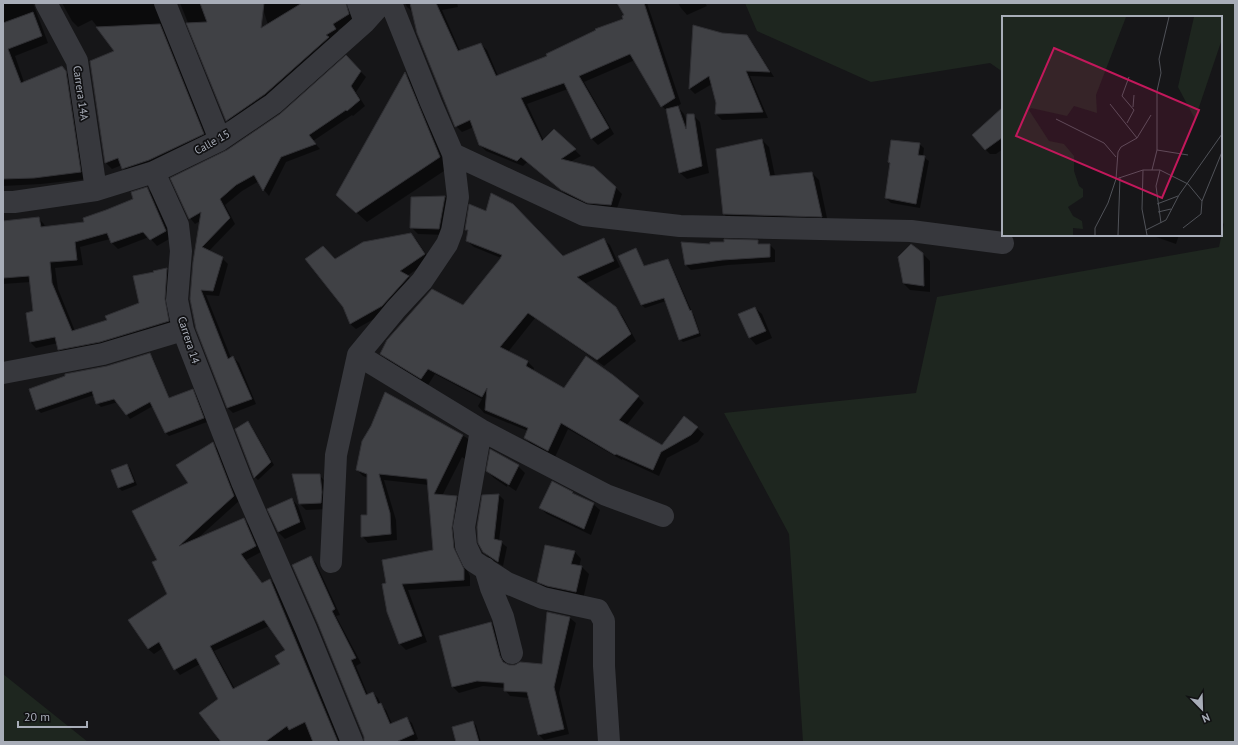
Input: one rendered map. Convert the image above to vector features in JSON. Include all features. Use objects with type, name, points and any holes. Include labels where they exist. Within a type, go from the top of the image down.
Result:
[{"type":"street","name":"Carrera 14A","points":[[46,3],[77,61],[96,190]]},
{"type":"street","points":[[165,3],[220,140]]},
{"type":"street","name":"Calle 15","points":[[3,202],[14,202],[96,190],[154,172],[220,140],[273,104],[361,13],[382,3]]},
{"type":"street","points":[[331,562],[336,455],[358,355],[396,309],[422,281],[447,244],[452,231],[458,197],[453,154],[430,103],[391,3]]},
{"type":"street","points":[[453,154],[584,215],[680,226],[911,231],[1004,244]]},
{"type":"street","name":"Carrera 14","points":[[154,172],[178,225],[181,251],[177,300],[183,330],[242,482],[306,629],[352,742]]},
{"type":"street","points":[[3,373],[103,354],[183,330]]},
{"type":"street","points":[[358,355],[481,430],[606,495],[663,516]]},
{"type":"street","points":[[481,430],[464,527],[466,546],[473,560],[507,583],[543,598],[598,610],[604,621],[604,666],[609,742]]},
{"type":"street","points":[[485,568],[491,588],[504,617],[512,653]]},
{"type":"shaded area","points":[[745,3],[1235,3],[1235,742],[803,742],[789,534],[724,413],[916,393],[937,297],[1219,247],[1224,224],[1222,223],[1222,16],[1002,16],[1002,71],[990,63],[871,82],[757,31]]},
{"type":"shaded area","points":[[3,674],[88,742],[3,742]]},
{"type":"building","points":[[200,3],[264,3],[261,28],[302,3],[346,3],[349,14],[333,24],[336,29],[326,35],[329,37],[265,94],[226,121],[186,23],[207,22]]},
{"type":"building","points":[[410,3],[436,3],[458,51],[481,43],[496,76],[547,56],[546,54],[596,30],[595,29],[623,19],[622,16],[624,15],[617,3],[644,3],[675,98],[661,107],[630,54],[579,76],[609,128],[591,139],[564,83],[521,98],[542,141],[554,129],[576,149],[561,159],[594,167],[616,187],[611,205],[587,203],[561,190],[521,157],[517,161],[479,145],[470,120],[455,127],[417,33]]},
{"type":"building","points":[[33,12],[42,36],[8,49],[21,83],[62,66],[66,71],[81,172],[34,178],[3,179],[3,23]]},
{"type":"building","points":[[160,24],[204,134],[149,160],[122,169],[118,158],[105,163],[90,61],[114,51],[96,27]]},
{"type":"building","points":[[693,25],[722,33],[747,35],[770,72],[746,71],[763,112],[715,114],[716,103],[709,76],[689,89]]},
{"type":"building","points":[[346,55],[361,71],[351,86],[360,100],[347,111],[346,110],[309,135],[316,144],[281,157],[263,191],[254,175],[236,185],[220,199],[230,218],[202,247],[223,257],[213,291],[201,290],[228,359],[233,356],[252,399],[227,408],[196,329],[190,299],[193,262],[201,212],[189,219],[170,178],[227,150],[280,114]]},
{"type":"building","points":[[405,72],[440,157],[356,213],[336,195]]},
{"type":"building","points":[[678,106],[686,129],[687,114],[694,114],[702,166],[679,173],[666,109]]},
{"type":"building","points":[[1002,108],[1002,138],[985,150],[972,135]]},
{"type":"building","points":[[762,139],[770,176],[812,172],[822,217],[723,214],[716,149]]},
{"type":"building","points":[[891,140],[920,143],[918,155],[925,156],[916,204],[885,198],[890,163],[888,162]]},
{"type":"building","points":[[147,187],[166,231],[150,240],[143,232],[111,243],[107,233],[75,242],[77,260],[50,262],[52,283],[72,331],[107,320],[105,316],[139,303],[133,276],[167,268],[165,299],[169,321],[100,342],[58,350],[55,337],[30,342],[26,313],[33,311],[29,276],[3,278],[3,221],[39,217],[41,227],[84,222],[83,218],[133,199],[131,192]]},
{"type":"building","points":[[491,193],[513,204],[563,256],[604,238],[614,261],[577,277],[616,307],[631,334],[597,360],[528,313],[500,347],[528,361],[526,366],[564,388],[586,356],[639,396],[619,420],[662,445],[684,416],[698,427],[691,435],[661,452],[653,470],[616,454],[615,455],[561,423],[548,451],[524,438],[528,428],[485,410],[487,388],[482,397],[428,369],[421,379],[380,354],[387,340],[432,289],[463,305],[500,259],[502,255],[466,241],[468,230],[465,230],[469,204],[486,211]]},
{"type":"building","points":[[445,196],[439,229],[410,228],[411,197]]},
{"type":"building","points":[[411,233],[425,254],[400,271],[409,276],[382,306],[350,324],[343,307],[305,259],[323,246],[335,259],[363,242]]},
{"type":"building","points":[[724,239],[758,240],[758,244],[770,244],[770,257],[722,260],[685,265],[681,242],[710,244],[710,242],[724,242]]},
{"type":"building","points":[[911,244],[923,253],[924,286],[903,283],[898,257]]},
{"type":"building","points":[[636,248],[644,266],[668,259],[690,311],[691,310],[699,333],[679,340],[664,298],[641,305],[618,256]]},
{"type":"building","points":[[755,307],[766,331],[749,338],[738,314]]},
{"type":"building","points":[[150,353],[169,398],[193,389],[204,418],[165,433],[150,402],[126,415],[114,399],[96,404],[92,391],[36,410],[29,389],[65,376],[65,374],[107,366]]},
{"type":"building","points":[[385,392],[463,435],[434,494],[457,496],[452,528],[454,548],[464,569],[464,580],[402,584],[422,636],[399,644],[387,612],[382,584],[386,583],[382,560],[433,550],[427,479],[379,474],[390,513],[391,534],[361,537],[361,515],[367,515],[367,474],[356,470],[362,441],[371,426]]},
{"type":"building","points":[[248,421],[271,462],[254,478],[235,429]]},
{"type":"building","points":[[213,442],[234,496],[179,546],[244,518],[256,546],[241,554],[262,583],[270,579],[338,742],[313,742],[305,722],[289,730],[287,726],[265,742],[221,742],[199,713],[218,699],[196,658],[174,670],[159,642],[148,649],[128,620],[167,594],[152,562],[157,560],[132,511],[188,483],[176,465]],"holes":[[[264,620],[285,650],[275,656],[280,664],[233,689],[210,646]]]},
{"type":"building","points":[[490,449],[519,465],[509,485],[486,471]]},
{"type":"building","points":[[127,464],[134,482],[118,488],[111,470]]},
{"type":"building","points":[[292,474],[320,474],[322,492],[321,503],[299,504]]},
{"type":"building","points":[[552,481],[573,492],[572,493],[594,503],[584,529],[539,508]]},
{"type":"building","points":[[499,494],[494,539],[502,541],[498,562],[483,552],[478,543],[477,527],[482,495]]},
{"type":"building","points":[[292,498],[300,522],[278,532],[267,509]]},
{"type":"building","points":[[545,545],[575,551],[571,564],[582,566],[576,592],[547,586],[537,582]]},
{"type":"building","points":[[311,556],[335,609],[332,611],[356,658],[351,660],[366,695],[373,692],[378,704],[381,703],[390,724],[407,717],[414,734],[398,741],[399,742],[364,742],[364,737],[318,624],[292,565]]},
{"type":"building","points":[[547,612],[570,617],[554,687],[564,729],[538,735],[527,692],[504,691],[504,683],[477,681],[452,687],[439,636],[491,622],[503,662],[509,665],[515,665],[520,662],[542,664]]},
{"type":"building","points":[[473,721],[479,742],[456,742],[452,727]]}]
